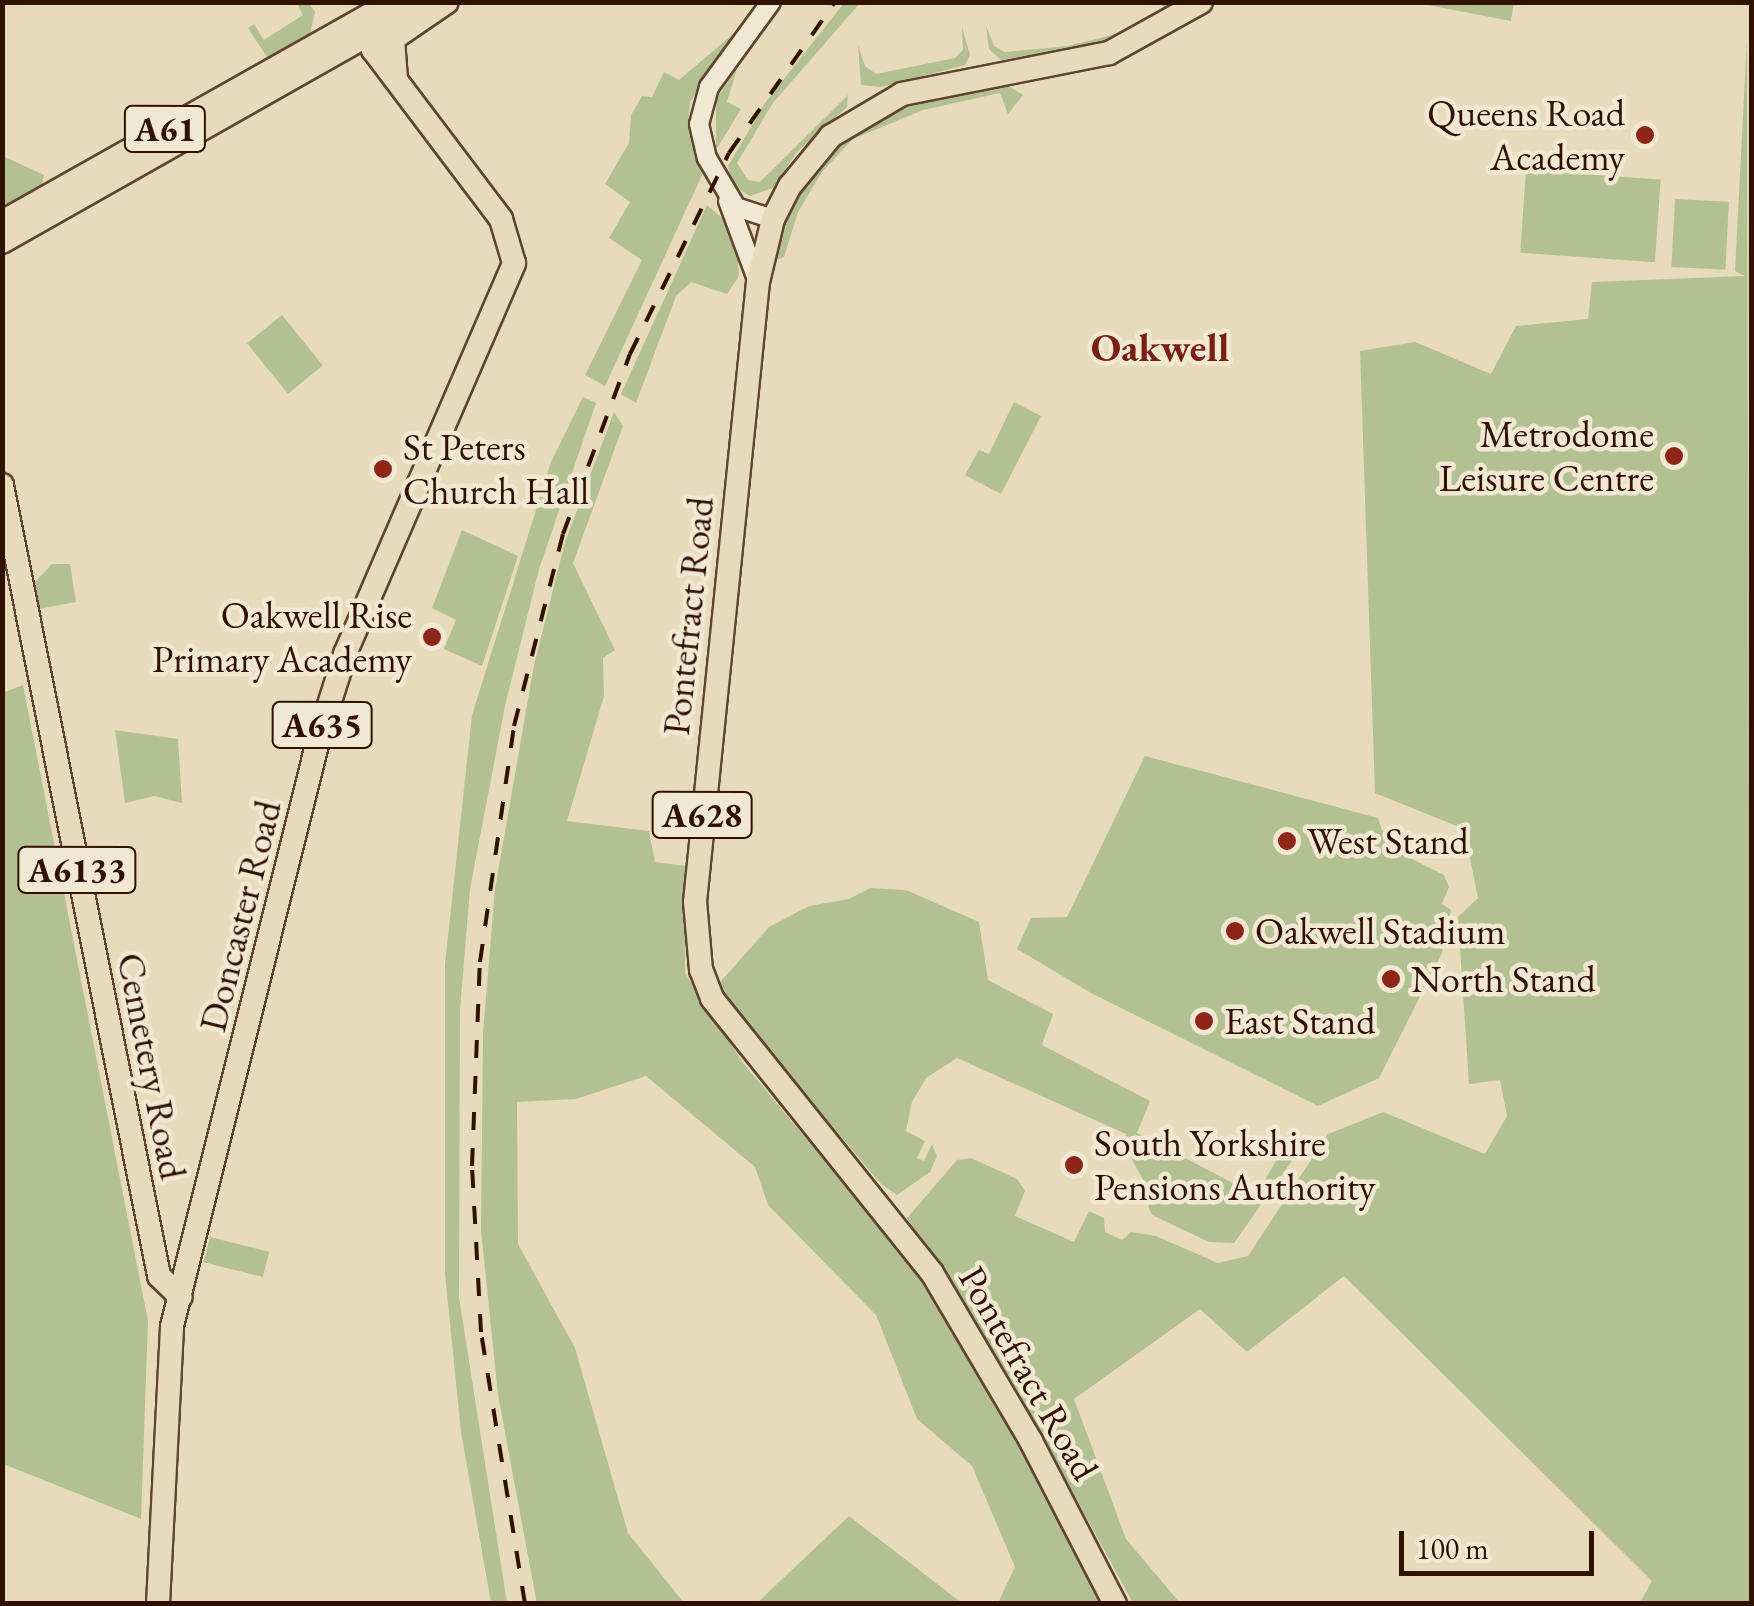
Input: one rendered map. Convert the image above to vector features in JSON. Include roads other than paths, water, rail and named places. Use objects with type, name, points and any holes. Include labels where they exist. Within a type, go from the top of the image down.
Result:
[{"type":"highway","name":"A61","points":[[5,219],[366,38],[393,2]]},
{"type":"highway","name":"A61","points":[[2,242],[426,2]]},
{"type":"highway","points":[[366,38],[447,2]]},
{"type":"highway","name":"Pontefract Road","points":[[1115,1604],[1023,1427],[932,1273],[747,1047],[704,982],[695,928],[696,869],[758,282],[774,219],[811,156],[866,110],[942,84],[1110,53],[1180,8],[1201,2]]},
{"type":"highway","name":"Doncaster Road","points":[[158,1604],[172,1326],[328,704],[511,274],[513,248],[501,218],[366,38]]},
{"type":"highway","name":"Cemetery Road","points":[[2,485],[157,1265]]},
{"type":"highway","points":[[157,1265],[174,1265],[192,1257]]},
{"type":"highway","points":[[157,1265],[181,1297]]},
{"type":"highway","name":"A6133","points":[[157,1265],[172,1326]]},
{"type":"street","points":[[758,282],[702,144],[701,104],[772,2]]},
{"type":"street","points":[[724,191],[745,213],[774,219]]},
{"type":"railway","points":[[525,1604],[481,1332],[472,1166],[480,962],[514,726],[563,534],[630,354],[729,153],[835,2]]},
{"type":"place","name":"Queens Road Academy","points":[[1645,135]]},
{"type":"place","name":"Metrodome Leisure Centre","points":[[1674,456]]},
{"type":"place","name":"St Peters Church Hall","points":[[383,469]]},
{"type":"place","name":"Oakwell Rise Primary Academy","points":[[432,637]]},
{"type":"place","name":"West Stand","points":[[1287,841]]},
{"type":"place","name":"Oakwell Stadium","points":[[1235,931]]},
{"type":"place","name":"North Stand","points":[[1391,979]]},
{"type":"place","name":"East Stand","points":[[1204,1021]]},
{"type":"place","name":"South Yorkshire Pensions Authority","points":[[1074,1165]]},
{"type":"district","name":"Oakwell","points":[[1160,347]]}]
